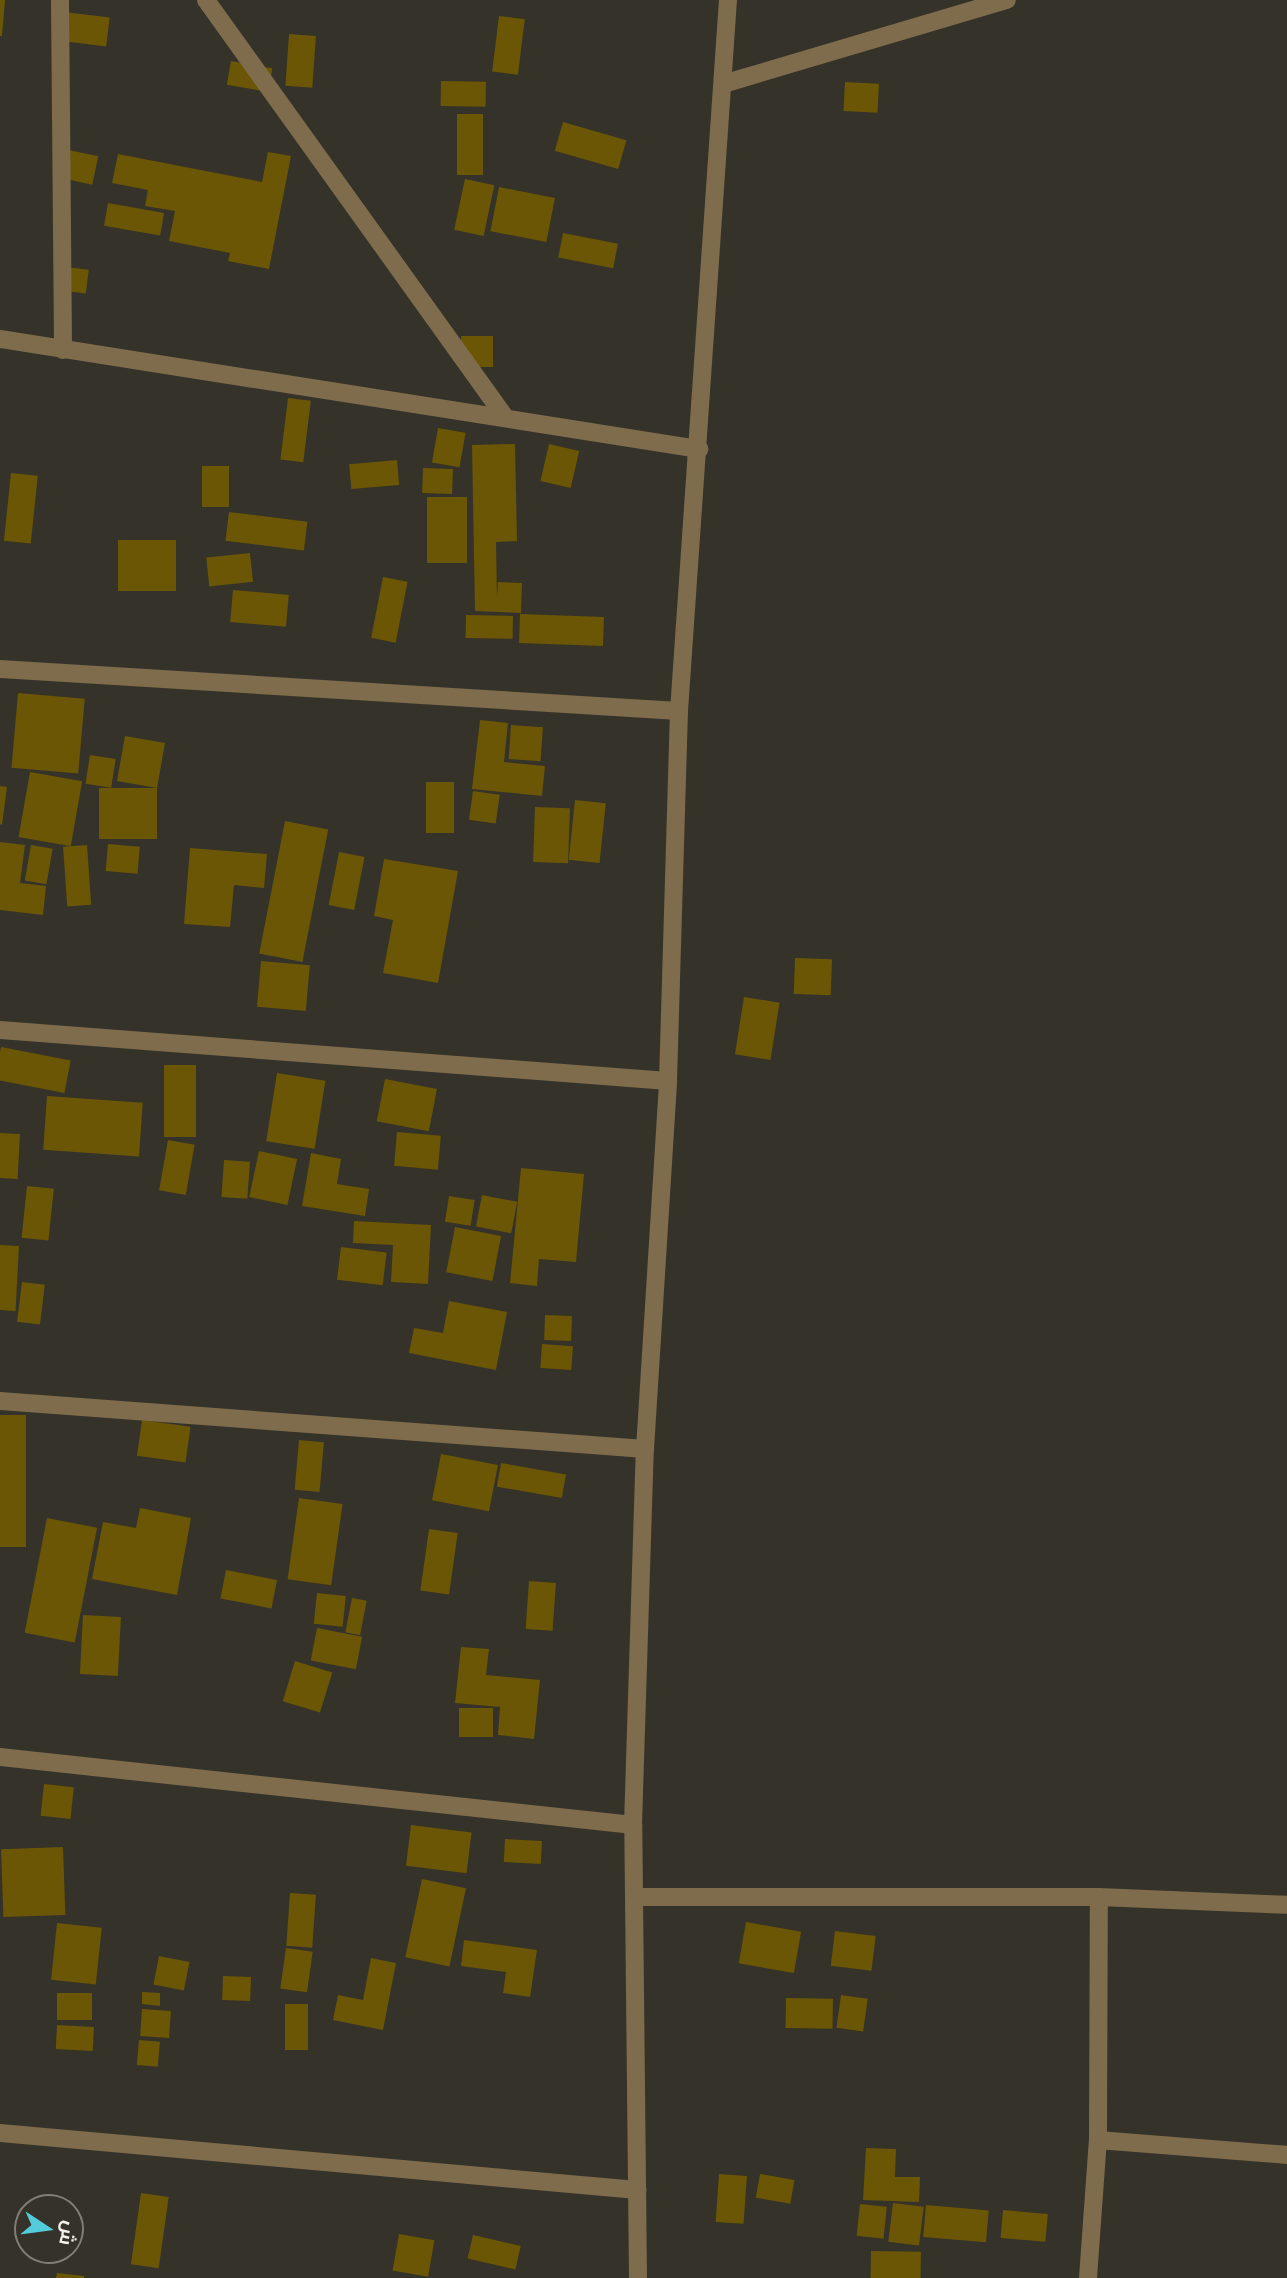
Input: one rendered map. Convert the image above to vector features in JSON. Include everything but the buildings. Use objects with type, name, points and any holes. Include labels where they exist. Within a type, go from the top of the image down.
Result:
[{"type":"street","points":[[60,0],[63,350]]},
{"type":"street","points":[[206,0],[505,417]]},
{"type":"street","points":[[638,2278],[637,1897],[633,1825],[645,1449],[668,1081],[679,711],[728,0]]},
{"type":"street","points":[[723,84],[1007,0]]},
{"type":"street","points":[[0,339],[699,449]]},
{"type":"street","points":[[0,669],[679,711]]},
{"type":"street","points":[[0,1030],[668,1081]]},
{"type":"street","points":[[0,1401],[645,1449]]},
{"type":"street","points":[[0,1757],[633,1825]]},
{"type":"street","points":[[637,1897],[1099,1897],[1287,1905]]},
{"type":"street","points":[[1088,2278],[1098,2140],[1099,1897]]},
{"type":"street","points":[[0,2133],[637,2190]]},
{"type":"street","points":[[1098,2140],[1287,2155]]}]
